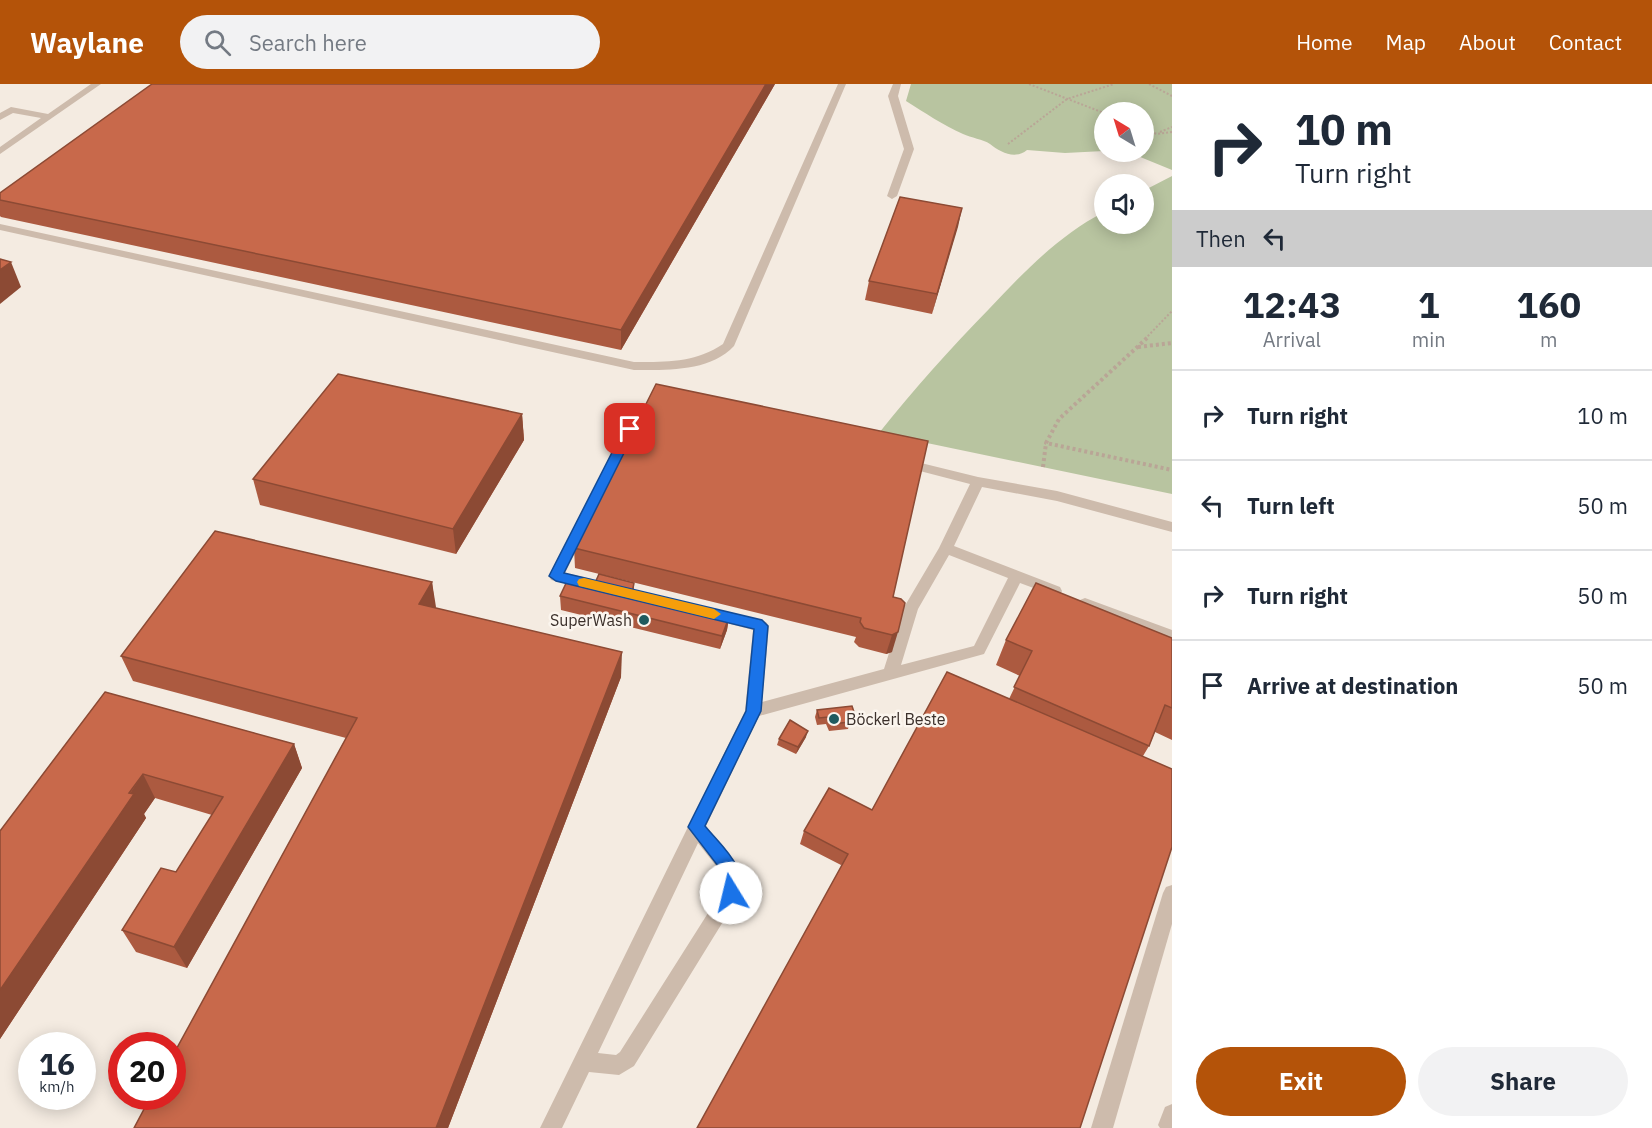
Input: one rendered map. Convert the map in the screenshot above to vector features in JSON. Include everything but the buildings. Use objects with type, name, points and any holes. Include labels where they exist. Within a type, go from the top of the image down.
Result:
[{"type":"lane","points":[[0,151],[97,84]]},
{"type":"lane","points":[[0,226],[634,366],[680,367],[715,356],[728,346],[842,84]]},
{"type":"lane","points":[[891,196],[909,149],[893,96],[897,84]]},
{"type":"lane","points":[[0,117],[11,110],[50,117]]},
{"type":"lane","points":[[602,587],[556,576],[641,408],[652,410]]},
{"type":"lane","points":[[921,467],[978,482],[1057,496],[1172,528]]},
{"type":"lane","points":[[891,673],[911,609],[946,548],[978,482]]},
{"type":"lane","points":[[946,548],[1172,636]]},
{"type":"lane","points":[[753,711],[979,651],[1016,576]]},
{"type":"lane","points":[[551,1128],[753,711],[762,626],[693,609]]},
{"type":"lane","points":[[582,1061],[620,1065],[627,1059],[731,893],[734,875],[696,827]]},
{"type":"lane","points":[[1102,1128],[1172,893]]},
{"type":"lane","points":[[1172,1114],[1169,1125],[1172,1127]]},
{"type":"path","points":[[1029,84],[1094,109]]},
{"type":"path","points":[[1008,144],[1067,99],[1114,84]]},
{"type":"path","points":[[1149,84],[1172,96]]},
{"type":"path","points":[[1157,134],[1172,127]]},
{"type":"path","points":[[1154,133],[1172,132]]},
{"type":"path","points":[[1043,467],[1046,443],[1059,419],[1138,347],[1172,310]]},
{"type":"path","points":[[1138,347],[1172,343]]},
{"type":"path","points":[[1046,443],[1172,470]]},
{"type":"green space","points":[[911,84],[1172,84],[1172,170],[1152,162],[1154,102],[1094,102],[1094,152],[1065,153],[1027,150],[1013,155],[934,119],[906,101]]},
{"type":"green space","points":[[1172,176],[1172,494],[879,433],[946,354],[1015,282],[1072,232],[1094,218],[1094,234],[1154,234],[1154,185]]},
{"type":"slow traffic","points":[[584,582],[714,614]]},
{"type":"place","name":"SuperWash","points":[[644,620]]},
{"type":"place","name":"Böckerl Beste","points":[[834,719]]},
{"type":"route","points":[[630,429],[556,576],[762,626],[753,711],[696,827],[734,875],[731,893]]}]
